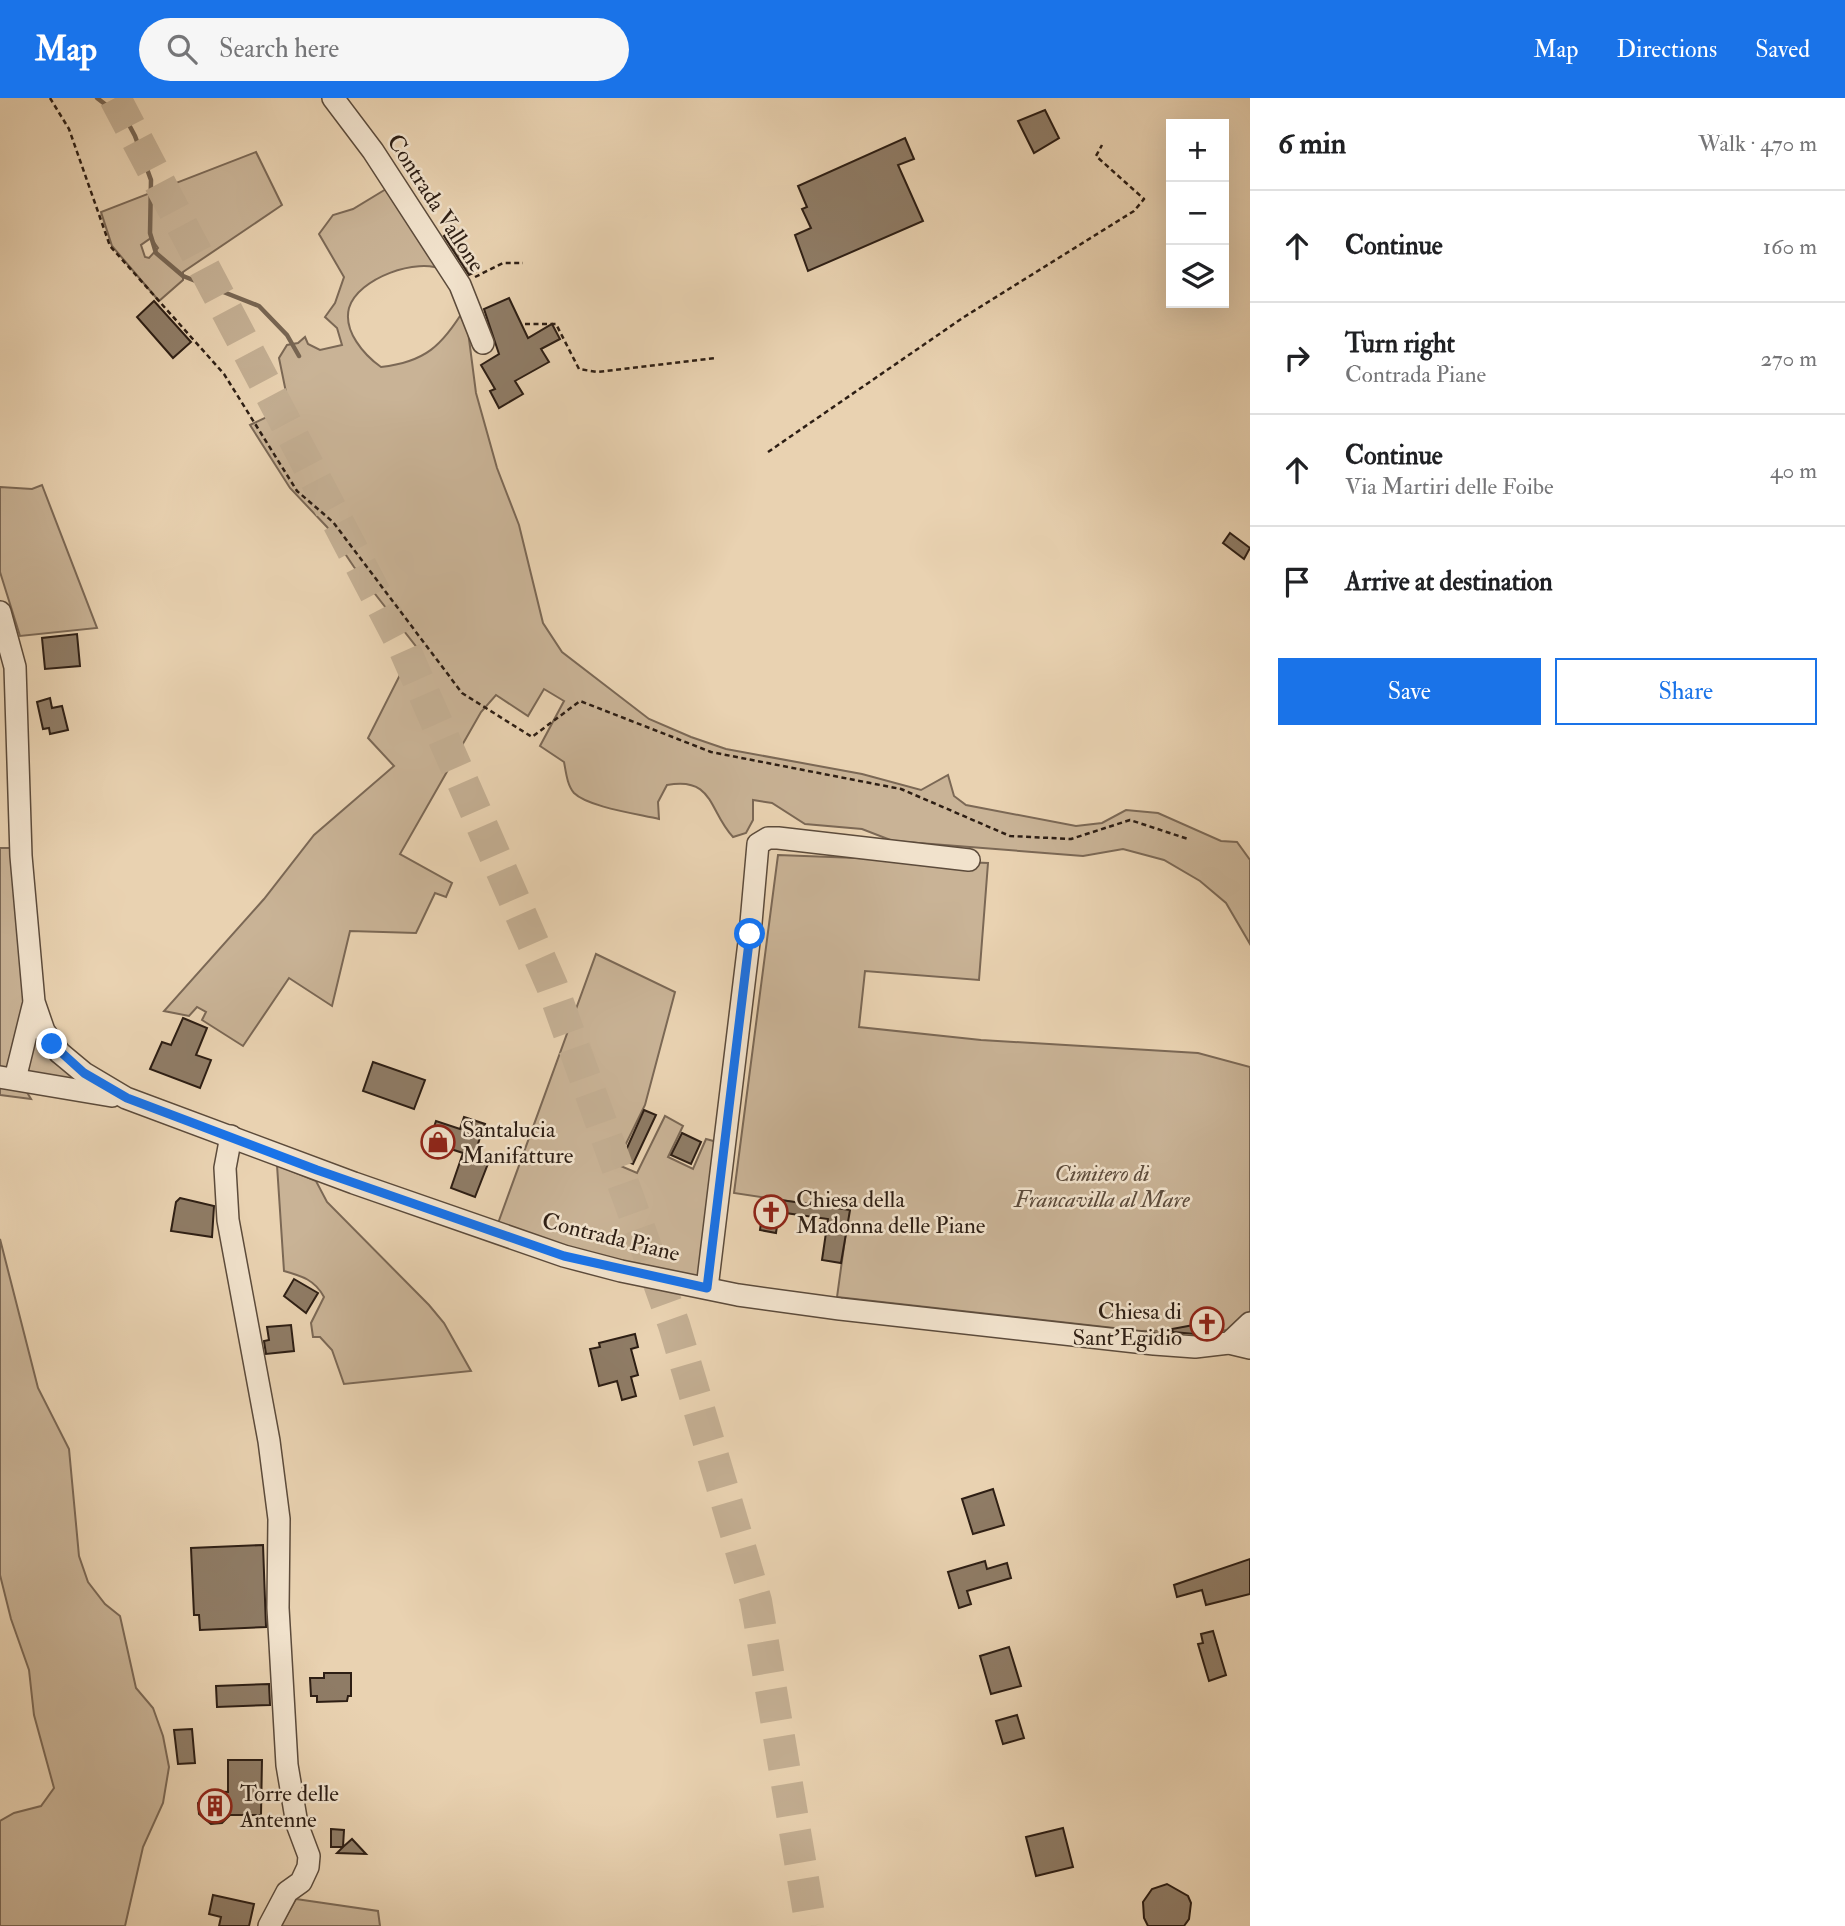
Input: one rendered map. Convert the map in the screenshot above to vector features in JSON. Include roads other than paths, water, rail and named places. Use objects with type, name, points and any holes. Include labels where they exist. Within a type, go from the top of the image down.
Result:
[{"type":"street","name":"Contrada Vallone","points":[[333,98],[373,151],[460,285],[484,343]]},
{"type":"street","points":[[0,612],[15,667],[21,856],[34,1002],[44,1031],[60,1053],[84,1073],[127,1098]]},
{"type":"street","points":[[707,1288],[750,934],[758,844],[768,838],[778,838],[969,860]]},
{"type":"street","points":[[34,1002],[8,1078],[127,1098]]},
{"type":"street","name":"Contrada Piane","points":[[127,1098],[355,1183],[564,1256],[707,1288],[840,1309],[1154,1344],[1195,1347],[1229,1343],[1250,1348]]},
{"type":"street","points":[[232,1136],[225,1167],[228,1220],[269,1441],[279,1519],[278,1608],[286,1765],[297,1824],[309,1856],[308,1867],[301,1882],[287,1892],[269,1926]]},
{"type":"street","points":[[1229,1343],[1250,1323]]},
{"type":"waterway","points":[[97,98],[127,121],[135,136],[151,180],[150,233],[156,253],[183,276],[259,306],[287,335],[299,356]]},
{"type":"tunnel","points":[[115,98],[404,648],[552,986],[674,1325],[756,1601],[811,1926]]},
{"type":"place","name":"Santalucia Manifatture","points":[[438,1142]]},
{"type":"place","name":"Chiesa della Madonna delle Piane","points":[[771,1212]]},
{"type":"place","name":"Chiesa di Sant'Egidio","points":[[1207,1324]]},
{"type":"place","name":"Torre delle Antenne","points":[[215,1806]]},
{"type":"park label","name":"Cimitero di Francavilla al Mare","points":[[1102,1186]]}]
